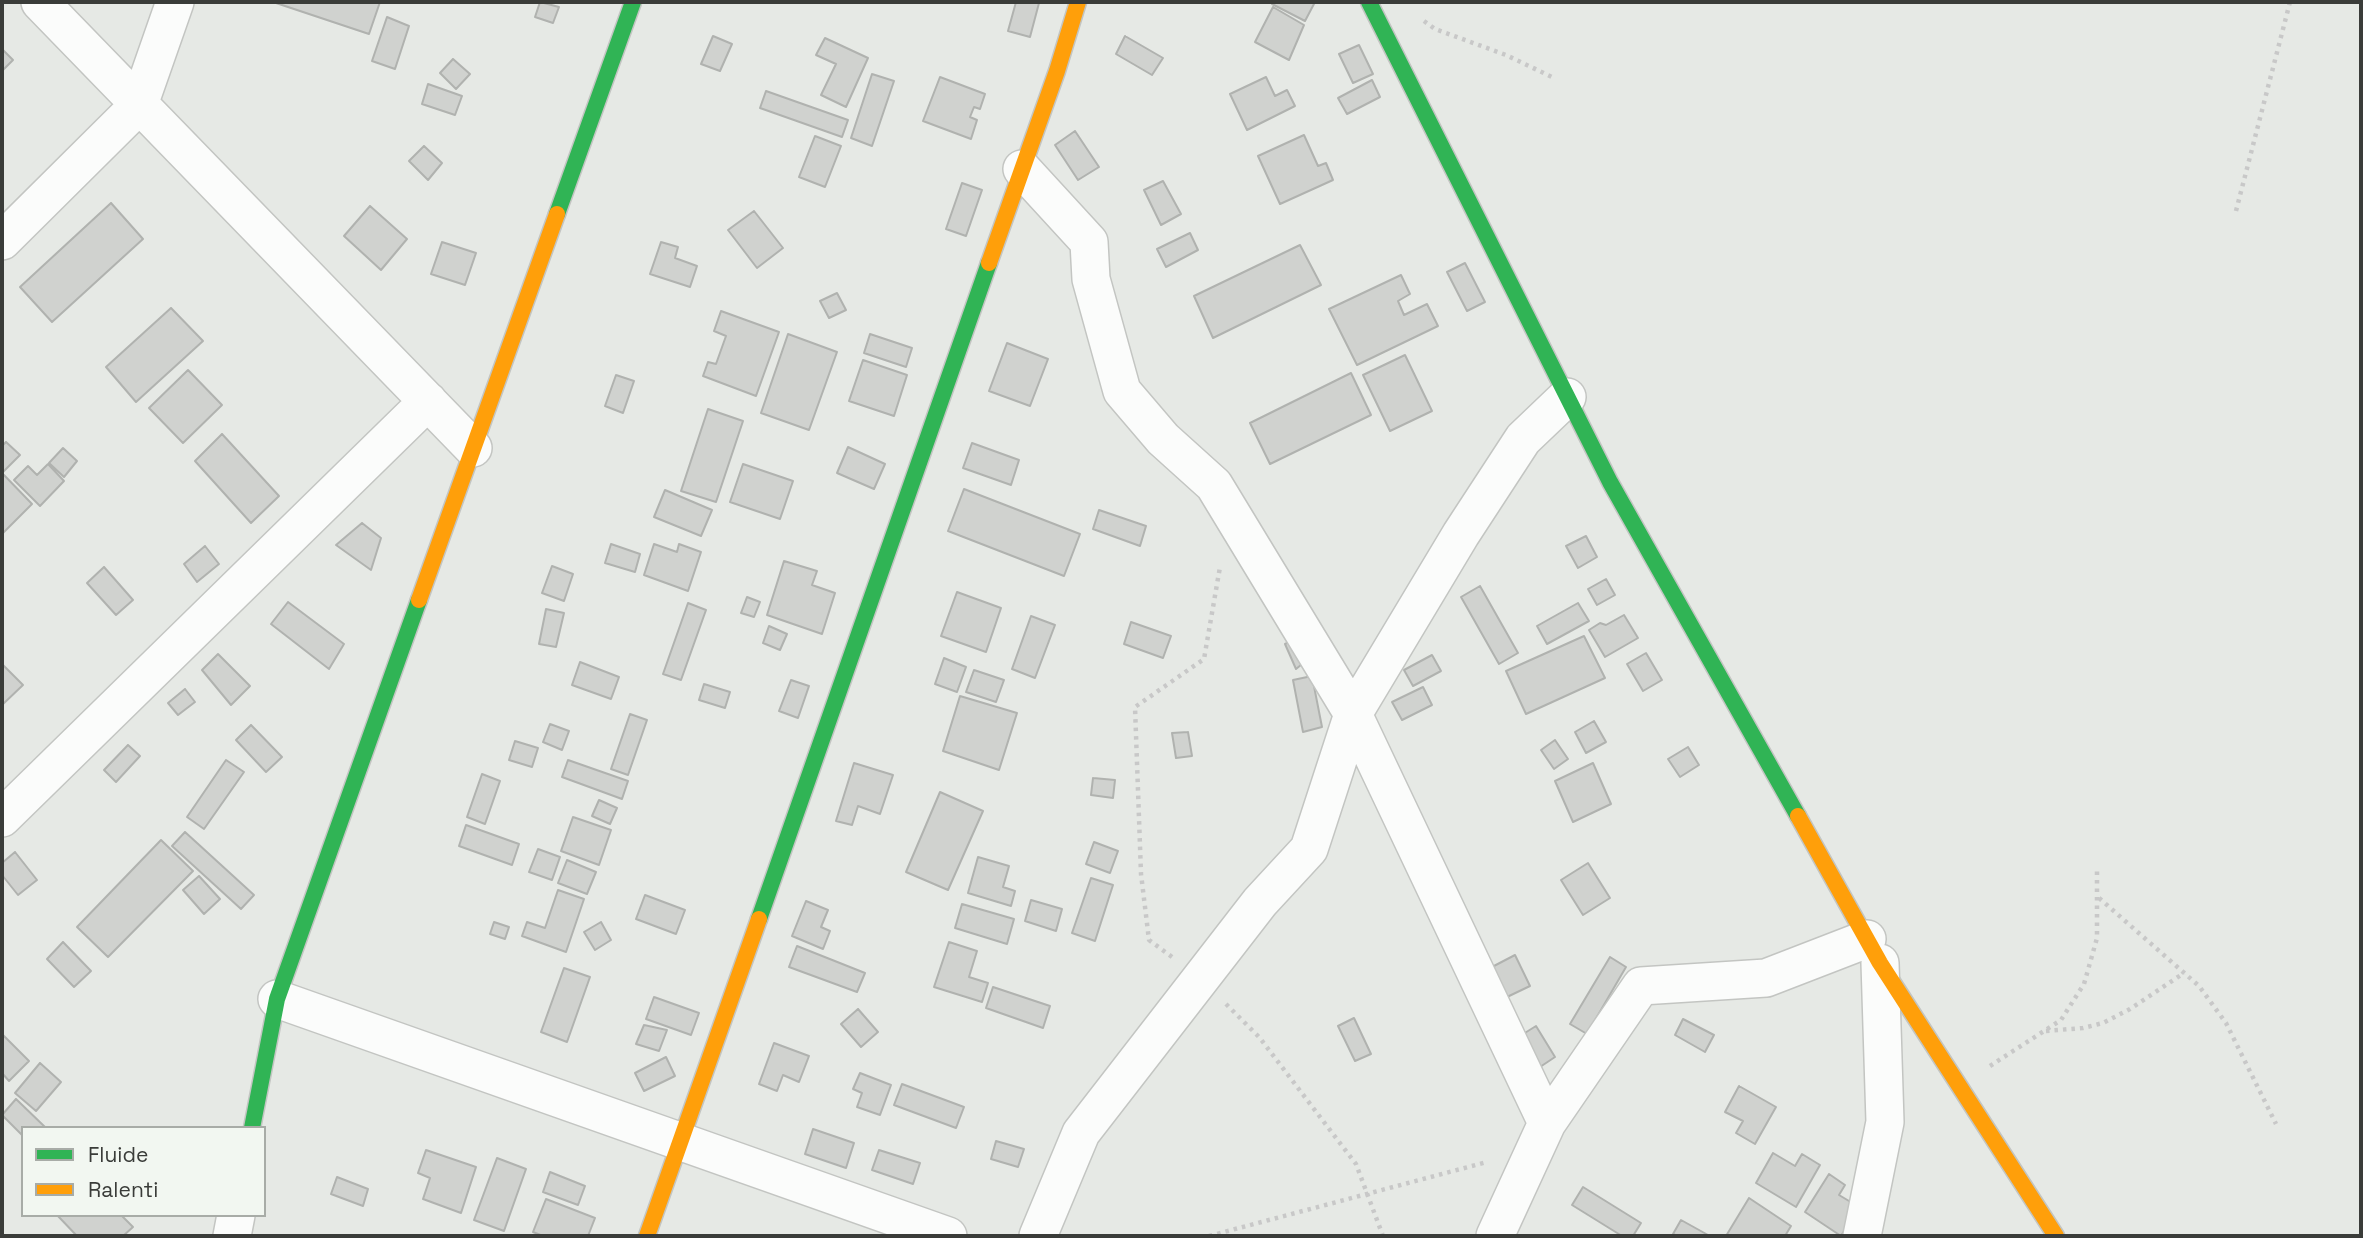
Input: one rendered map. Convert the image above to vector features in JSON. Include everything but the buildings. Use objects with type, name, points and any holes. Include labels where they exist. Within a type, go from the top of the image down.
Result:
[{"type":"street","points":[[40,2],[473,448]]},
{"type":"street","points":[[2,241],[139,104],[175,2]]},
{"type":"street","points":[[252,1126],[277,999],[633,2]]},
{"type":"street","points":[[647,1236],[1057,71],[1078,2]]},
{"type":"street","points":[[1369,2],[1616,494],[1874,951],[2056,1236]]},
{"type":"street","points":[[1022,169],[1089,242],[1091,279],[1122,391],[1163,439],[1214,485],[1353,714],[1541,1137]]},
{"type":"street","points":[[1038,1236],[1081,1133],[1260,902],[1309,849],[1353,714],[1461,534],[1523,439],[1567,397]]},
{"type":"street","points":[[2,818],[428,401]]},
{"type":"street","points":[[1495,1236],[1541,1137],[1641,986],[1766,978],[1874,951]]},
{"type":"street","points":[[1862,1236],[1885,1122],[1874,951]]},
{"type":"street","points":[[277,999],[948,1236]]},
{"type":"street","points":[[232,1236],[236,1217]]},
{"type":"path","points":[[2236,211],[2290,2]]},
{"type":"path","points":[[1418,17],[1435,29],[1506,55],[1552,77]]},
{"type":"path","points":[[1230,512],[1204,659],[1135,707],[1141,874],[1149,940],[1201,980],[1267,1047],[1356,1164],[1383,1236]]},
{"type":"path","points":[[1959,1085],[2061,1020],[2084,984],[2097,938],[2097,867]]},
{"type":"path","points":[[2099,898],[2199,986],[2226,1023],[2276,1124]]},
{"type":"path","points":[[2045,1031],[2083,1028],[2103,1023],[2130,1009],[2184,973]]},
{"type":"path","points":[[1209,1236],[1366,1194],[1541,1137]]},
{"type":"traffic: fast","points":[[557,214],[633,2]]},
{"type":"traffic: fast","points":[[1369,2],[1610,482],[1798,816]]},
{"type":"traffic: fast","points":[[759,919],[989,263]]},
{"type":"traffic: fast","points":[[252,1126],[277,999],[419,600]]},
{"type":"traffic: slow","points":[[989,263],[1057,71],[1078,2]]},
{"type":"traffic: slow","points":[[419,600],[557,214]]},
{"type":"traffic: slow","points":[[1798,816],[1880,963],[2056,1236]]},
{"type":"traffic: slow","points":[[647,1236],[759,919]]}]
